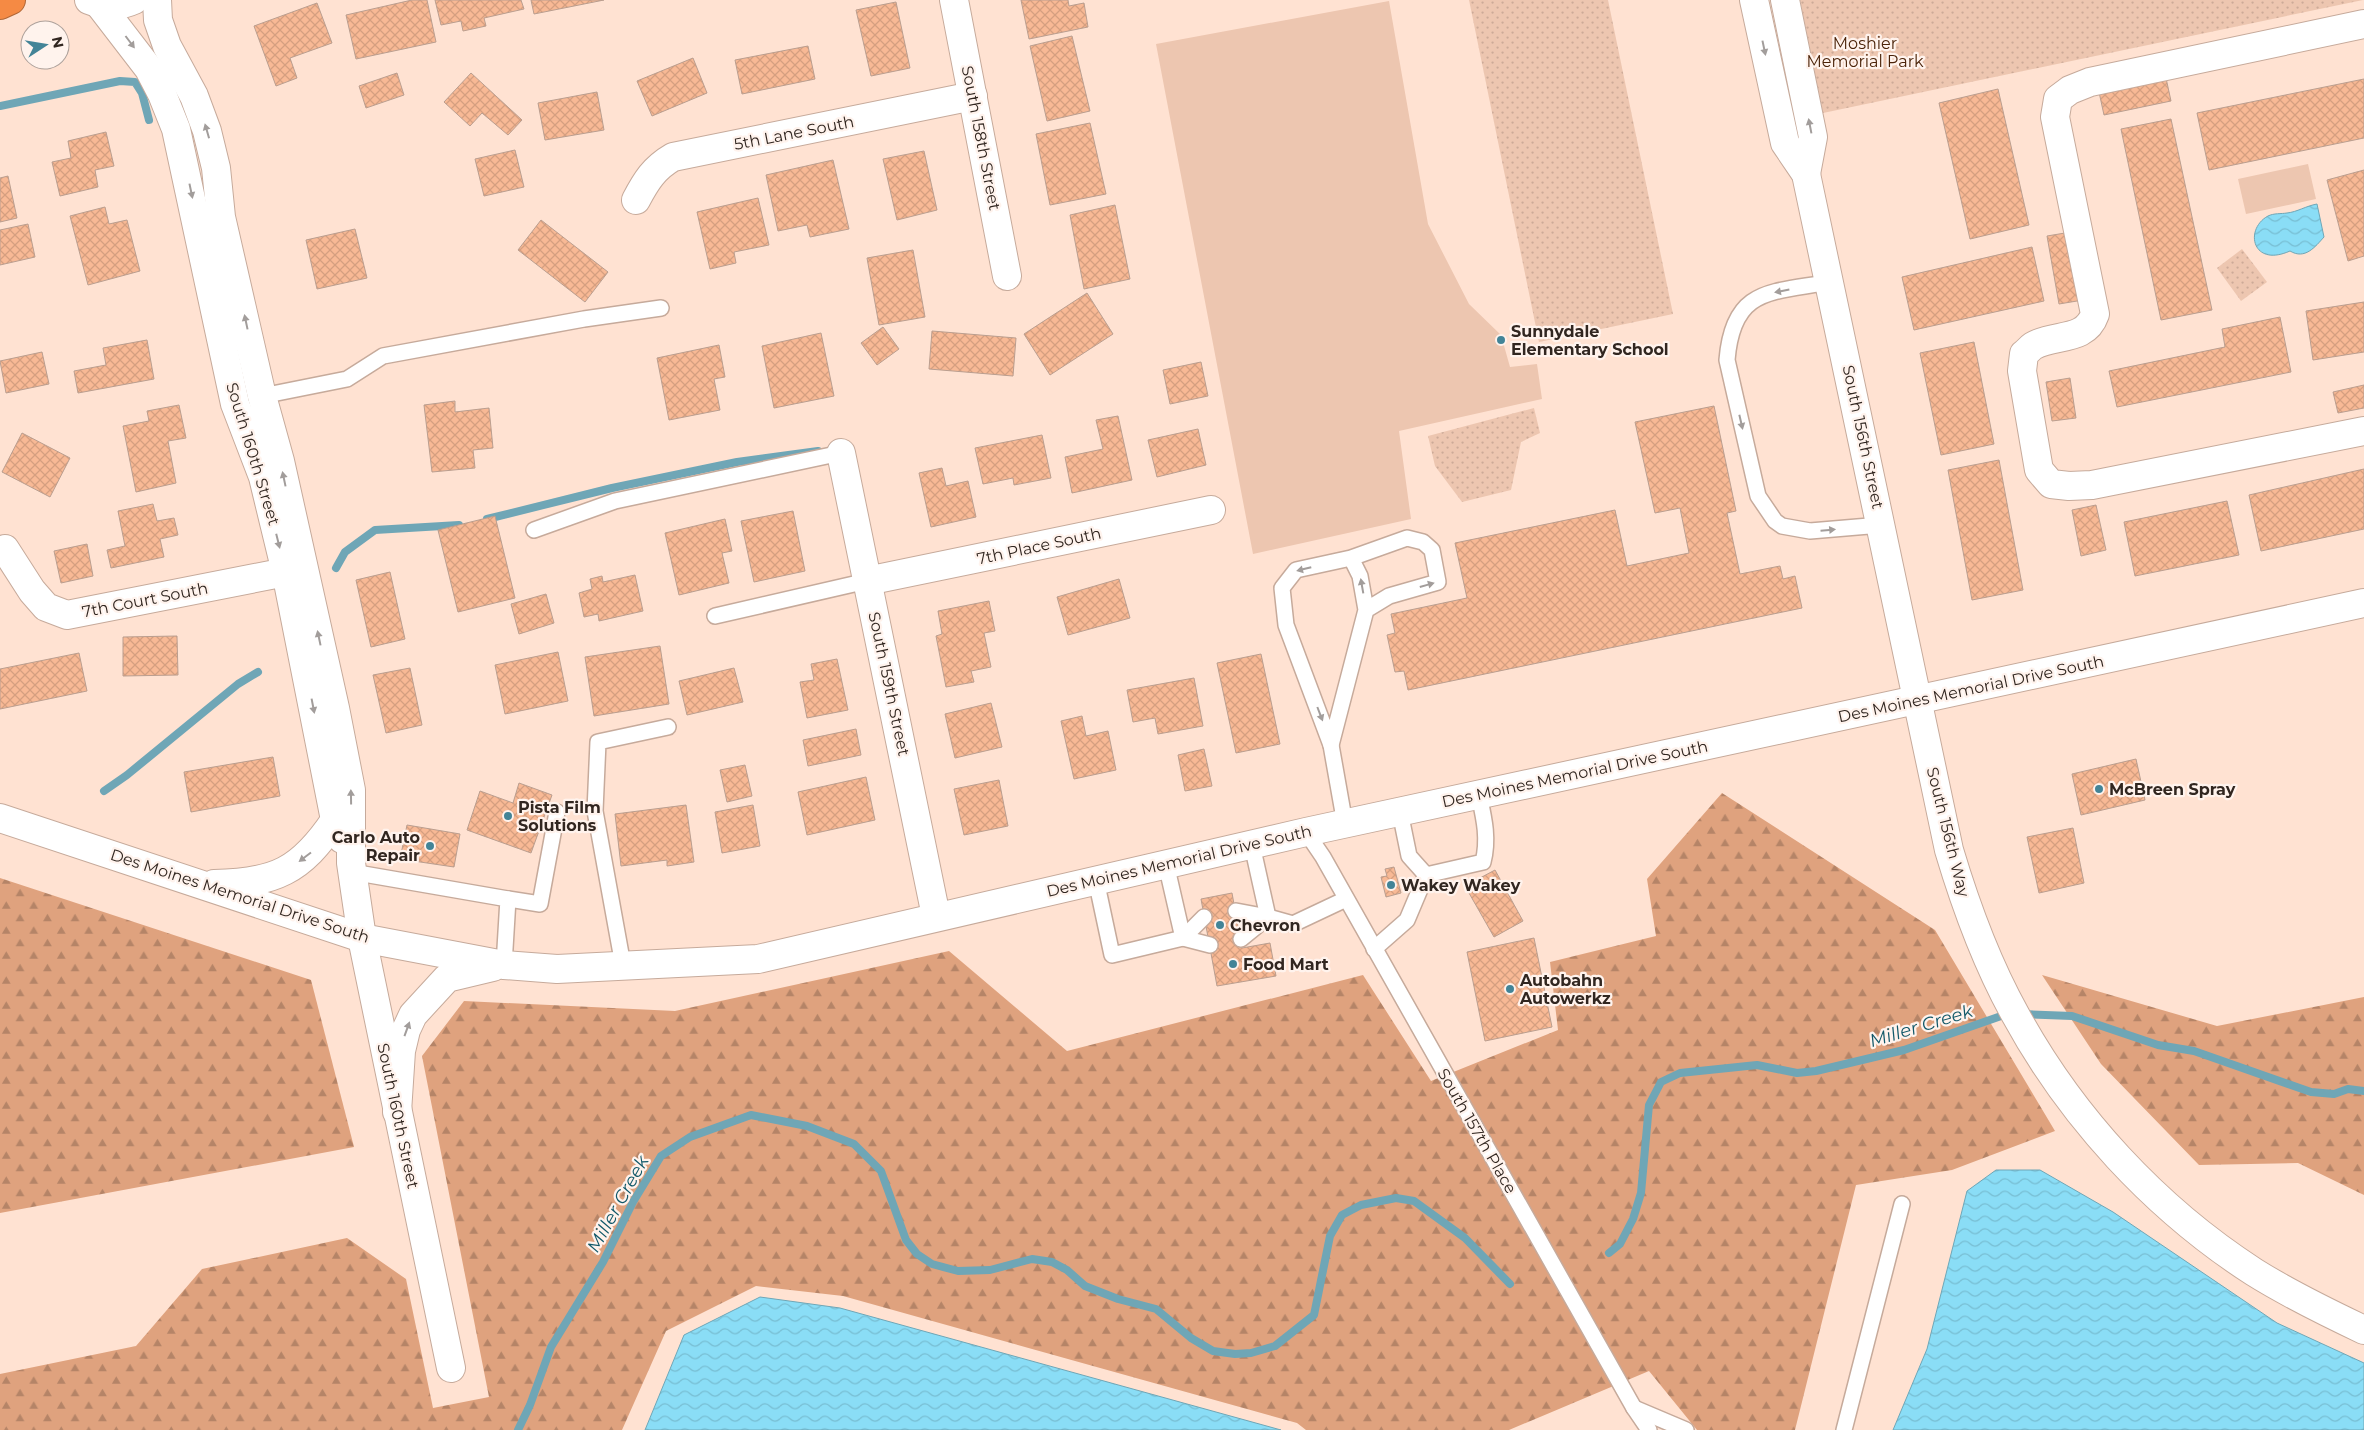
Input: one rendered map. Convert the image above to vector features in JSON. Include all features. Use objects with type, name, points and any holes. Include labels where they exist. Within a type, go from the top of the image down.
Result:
[{"type":"highway","points":[[0,5],[11,0]]},
{"type":"main road","points":[[94,2],[115,5],[134,0]]},
{"type":"main road","name":"South 160th Street","points":[[157,0],[158,20],[167,46],[194,96],[207,131],[216,168],[222,217],[262,396],[280,461],[351,790],[351,868],[362,938],[451,1368]]},
{"type":"main road","name":"South 158th Street","points":[[954,0],[1007,276]]},
{"type":"main road","name":"South 156th Street","points":[[1754,0],[1785,143],[1806,174],[1919,700]]},
{"type":"main road","name":"South 156th Street","points":[[1785,0],[1812,138],[1806,174]]},
{"type":"main road","name":"South 160th Street","points":[[94,2],[149,69],[162,94],[176,130],[235,404],[262,477],[286,572],[335,820],[351,868]]},
{"type":"main road","points":[[2364,24],[2090,82],[2070,90],[2058,99],[2055,117],[2095,314],[2092,323],[2082,332],[2034,345],[2024,354],[2022,371],[2039,470],[2051,484],[2069,486],[2092,485],[2364,431]]},
{"type":"main road","name":"5th Lane South","points":[[636,200],[648,177],[660,164],[673,157],[973,96]]},
{"type":"main road","name":"South 159th Street","points":[[840,453],[936,916]]},
{"type":"main road","name":"7th Place South","points":[[867,581],[1211,510]]},
{"type":"main road","name":"7th Court South","points":[[5,549],[32,591],[46,607],[67,615],[286,572]]},
{"type":"main road","name":"Des Moines Memorial Drive South","points":[[0,818],[362,938],[504,965],[557,969],[758,959],[936,916],[1306,832],[2364,603]]},
{"type":"main road","name":"South 156th Way","points":[[1919,700],[1949,850],[1974,926],[2001,986],[2031,1041],[2057,1082],[2099,1136],[2146,1186],[2191,1225],[2254,1271],[2313,1306],[2364,1330]]},
{"type":"main road","points":[[200,884],[236,884],[266,878],[289,869],[312,852],[335,820]]},
{"type":"main road","points":[[397,1112],[401,1052],[406,1030],[413,1015],[447,978],[504,965]]},
{"type":"lane","points":[[1830,282],[1760,295],[1747,304],[1736,318],[1729,337],[1727,360],[1758,496],[1775,521],[1782,526],[1810,531],[1882,525]]},
{"type":"lane","points":[[262,396],[347,379],[383,356],[584,319],[661,308]]},
{"type":"lane","points":[[534,530],[616,500],[840,453]]},
{"type":"lane","points":[[1345,824],[1332,745],[1286,625],[1282,588],[1296,570],[1351,558],[1407,538],[1423,542],[1432,550],[1438,582],[1389,596],[1366,610]]},
{"type":"lane","points":[[1332,745],[1366,610],[1360,576],[1351,558]]},
{"type":"lane","points":[[715,616],[867,581]]},
{"type":"lane","points":[[623,965],[595,811],[598,742],[668,727]]},
{"type":"lane","points":[[1426,875],[1483,862],[1486,848],[1479,795]]},
{"type":"lane","points":[[351,868],[540,904],[557,812]]},
{"type":"lane","points":[[1400,812],[1409,856],[1426,875]]},
{"type":"lane","name":"South 157th Place","points":[[1306,832],[1323,857],[1648,1430]]},
{"type":"lane","points":[[1252,845],[1268,917]]},
{"type":"lane","points":[[1166,864],[1183,938]]},
{"type":"lane","points":[[1374,949],[1407,920],[1426,875]]},
{"type":"lane","points":[[1096,880],[1112,955],[1183,938],[1210,945]]},
{"type":"lane","points":[[504,965],[508,899]]},
{"type":"lane","points":[[1236,911],[1293,924],[1346,899]]},
{"type":"lane","points":[[1241,939],[1268,917]]},
{"type":"lane","points":[[1183,938],[1204,918]]},
{"type":"lane","points":[[1844,1430],[1902,1204]]},
{"type":"lane","points":[[1634,1408],[1686,1430]]},
{"type":"green space","points":[[1469,0],[1608,0],[1673,314],[1539,342]]},
{"type":"green space","name":"Moshier Memorial Park","points":[[1800,0],[2363,0],[1823,113]]},
{"type":"green space","points":[[1389,1],[1428,224],[1469,304],[1501,335],[1510,367],[1537,364],[1542,399],[1399,431],[1411,519],[1253,554],[1156,44]]},
{"type":"green space","points":[[2308,164],[2316,199],[2246,214],[2238,179]]},
{"type":"green space","points":[[2242,249],[2267,282],[2241,301],[2217,268]]},
{"type":"green space","points":[[1534,408],[1540,433],[1521,442],[1511,490],[1462,502],[1435,466],[1428,436]]},
{"type":"green space","points":[[1722,793],[1935,930],[2055,1131],[1952,1170],[1856,1185],[1795,1430],[1697,1430],[1649,1371],[1509,1430],[1306,1430],[1297,1423],[843,1296],[756,1286],[666,1331],[622,1430],[0,1430],[0,1374],[136,1346],[202,1269],[347,1238],[406,1279],[433,1408],[489,1397],[422,1056],[464,1001],[675,1011],[949,951],[1067,1051],[1363,975],[1431,1081],[1558,1030],[1550,962],[1656,936],[1647,879]]},
{"type":"green space","points":[[0,878],[311,980],[354,1147],[0,1213]]},
{"type":"green space","points":[[2042,975],[2217,1026],[2364,997],[2364,1195],[2298,1163],[2199,1165],[2101,1064]]},
{"type":"water","points":[[2317,204],[2324,237],[2313,248],[2300,254],[2290,251],[2277,255],[2267,255],[2260,251],[2254,237],[2260,222],[2270,215],[2291,212]]},
{"type":"water","points":[[1996,1170],[2040,1170],[2113,1212],[2277,1323],[2364,1363],[2364,1430],[1893,1430],[1927,1349],[1967,1191]]},
{"type":"water","points":[[760,1297],[840,1308],[1281,1430],[645,1430],[684,1335]]},
{"type":"building","points":[[412,0],[427,0],[436,42],[356,59],[346,15]]},
{"type":"building","points":[[435,0],[521,0],[524,9],[484,18],[486,26],[463,31],[461,21],[441,25]]},
{"type":"building","points":[[531,0],[604,0],[534,14]]},
{"type":"building","points":[[1021,0],[1068,0],[1069,6],[1084,3],[1088,27],[1029,39]]},
{"type":"building","points":[[896,2],[910,68],[871,76],[856,10]]},
{"type":"building","points":[[317,3],[332,43],[290,58],[297,78],[276,86],[254,26]]},
{"type":"building","points":[[1072,36],[1090,111],[1047,121],[1030,46]]},
{"type":"building","points":[[808,46],[815,79],[742,94],[735,60]]},
{"type":"building","points":[[693,58],[707,93],[652,116],[637,81]]},
{"type":"building","points":[[397,73],[404,95],[366,108],[359,86]]},
{"type":"building","points":[[471,73],[522,120],[508,135],[482,113],[470,126],[444,102]]},
{"type":"building","points":[[2166,78],[2171,101],[2104,115],[2099,92]]},
{"type":"building","points":[[2364,79],[2364,138],[2209,170],[2197,113]]},
{"type":"building","points":[[1998,89],[2029,225],[1970,239],[1939,103]]},
{"type":"building","points":[[597,92],[604,130],[545,140],[538,103]]},
{"type":"building","points":[[2171,119],[2212,310],[2161,320],[2121,129]]},
{"type":"building","points":[[1090,123],[1106,194],[1050,205],[1036,134]]},
{"type":"building","points":[[106,132],[114,166],[95,170],[98,187],[60,196],[52,162],[71,158],[68,141]]},
{"type":"building","points":[[515,150],[524,187],[484,196],[475,159]]},
{"type":"building","points":[[924,151],[937,210],[897,220],[883,159]]},
{"type":"building","points":[[833,160],[849,229],[810,237],[807,225],[778,231],[766,175]]},
{"type":"building","points":[[2364,170],[2364,256],[2348,261],[2327,180]]},
{"type":"building","points":[[8,176],[17,218],[0,222],[0,178]]},
{"type":"building","points":[[758,198],[769,245],[734,252],[736,263],[710,269],[697,212]]},
{"type":"building","points":[[1115,205],[1130,279],[1084,289],[1070,215]]},
{"type":"building","points":[[105,207],[109,224],[127,220],[140,271],[88,285],[70,216]]},
{"type":"building","points":[[541,220],[608,272],[585,302],[518,250]]},
{"type":"building","points":[[28,224],[35,257],[0,265],[0,230]]},
{"type":"building","points":[[355,229],[367,278],[317,289],[306,240]]},
{"type":"building","points":[[2071,232],[2083,300],[2059,304],[2047,236]]},
{"type":"building","points":[[2032,247],[2044,301],[1914,330],[1902,277]]},
{"type":"building","points":[[913,250],[925,317],[879,325],[867,258]]},
{"type":"building","points":[[1087,293],[1113,334],[1050,375],[1024,334]]},
{"type":"building","points":[[2364,302],[2364,352],[2313,360],[2306,311]]},
{"type":"building","points":[[2280,317],[2291,372],[2117,407],[2109,371],[2225,347],[2222,329]]},
{"type":"building","points":[[883,327],[899,349],[877,365],[861,343]]},
{"type":"building","points":[[932,331],[1016,338],[1013,376],[929,369]]},
{"type":"building","points":[[821,333],[834,396],[774,408],[762,346]]},
{"type":"building","points":[[147,340],[154,379],[78,393],[74,371],[106,365],[103,348]]},
{"type":"building","points":[[1974,342],[1994,444],[1941,455],[1920,353]]},
{"type":"building","points":[[719,345],[725,377],[714,379],[720,410],[669,420],[657,358]]},
{"type":"building","points":[[42,352],[49,384],[6,393],[0,361]]},
{"type":"building","points":[[1201,362],[1208,396],[1170,404],[1163,370]]},
{"type":"building","points":[[2070,378],[2076,418],[2052,421],[2046,382]]},
{"type":"building","points":[[2364,385],[2364,408],[2338,413],[2333,392]]},
{"type":"building","points":[[455,401],[455,412],[489,408],[493,448],[473,450],[475,468],[432,472],[424,405]]},
{"type":"building","points":[[179,405],[186,438],[168,441],[176,483],[136,492],[123,426],[149,421],[147,411]]},
{"type":"building","points":[[1714,406],[1736,511],[1727,513],[1740,574],[1780,566],[1783,579],[1795,576],[1802,608],[1408,690],[1404,671],[1395,672],[1387,635],[1395,633],[1391,614],[1467,598],[1455,543],[1615,510],[1627,566],[1689,553],[1680,508],[1655,513],[1635,422]]},
{"type":"building","points":[[1118,416],[1132,480],[1072,493],[1065,457],[1103,449],[1096,420]]},
{"type":"building","points":[[1198,429],[1206,465],[1157,477],[1148,440]]},
{"type":"building","points":[[22,433],[70,458],[50,497],[2,472]]},
{"type":"building","points":[[1042,435],[1051,478],[1014,485],[1013,478],[983,484],[975,448]]},
{"type":"building","points":[[1999,460],[2023,590],[1972,600],[1948,470]]},
{"type":"building","points":[[942,468],[946,486],[968,481],[976,517],[931,527],[919,473]]},
{"type":"building","points":[[2364,469],[2364,529],[2261,551],[2249,495]]},
{"type":"building","points":[[2227,501],[2239,555],[2135,576],[2124,522]]},
{"type":"building","points":[[153,504],[157,521],[174,518],[178,535],[160,539],[164,557],[111,568],[107,550],[125,546],[118,511]]},
{"type":"building","points":[[2096,505],[2106,550],[2081,556],[2072,510]]},
{"type":"building","points":[[793,511],[805,571],[754,582],[741,521]]},
{"type":"building","points":[[495,516],[515,598],[458,612],[438,530]]},
{"type":"building","points":[[725,519],[732,551],[722,553],[729,583],[679,595],[665,533]]},
{"type":"building","points":[[87,544],[93,576],[61,583],[54,551]]},
{"type":"building","points":[[390,572],[405,639],[371,647],[356,580]]},
{"type":"building","points":[[635,575],[643,611],[599,621],[598,614],[584,617],[579,593],[592,589],[590,579],[602,576],[603,582]]},
{"type":"building","points":[[1119,579],[1130,618],[1068,635],[1057,597]]},
{"type":"building","points":[[546,594],[554,623],[519,634],[511,604]]},
{"type":"building","points":[[989,601],[995,631],[984,633],[991,667],[971,671],[974,682],[946,687],[936,636],[942,634],[938,611]]},
{"type":"building","points":[[177,636],[178,675],[123,676],[123,637]]},
{"type":"building","points":[[660,646],[669,704],[594,716],[585,657]]},
{"type":"building","points":[[558,652],[568,701],[505,714],[495,665]]},
{"type":"building","points":[[79,653],[87,691],[0,709],[0,669]]},
{"type":"building","points":[[1261,654],[1280,744],[1236,753],[1217,663]]},
{"type":"building","points":[[837,659],[848,710],[807,718],[800,682],[814,680],[811,664]]},
{"type":"building","points":[[410,668],[422,725],[386,733],[373,675]]},
{"type":"building","points":[[734,668],[743,702],[687,715],[679,681]]},
{"type":"building","points":[[1194,678],[1203,726],[1158,734],[1155,718],[1133,722],[1127,690]]},
{"type":"building","points":[[991,703],[1002,747],[955,758],[945,714]]},
{"type":"building","points":[[1082,716],[1086,736],[1108,731],[1116,770],[1074,779],[1061,721]]},
{"type":"building","points":[[856,729],[861,755],[808,766],[803,740]]},
{"type":"building","points":[[1204,749],[1212,786],[1185,791],[1178,755]]},
{"type":"building","points":[[273,757],[280,796],[191,812],[184,772]]},
{"type":"building","points":[[2136,759],[2145,800],[2081,815],[2072,774]]},
{"type":"building","points":[[745,765],[752,796],[727,802],[720,770]]},
{"type":"building","points":[[866,777],[875,820],[807,835],[798,792]]},
{"type":"building","points":[[999,780],[1008,826],[964,835],[954,789]]},
{"type":"building","name":"Pista Film Solutions","points":[[519,783],[552,795],[531,853],[467,830],[480,791],[513,803]]},
{"type":"building","points":[[686,805],[694,862],[667,866],[667,860],[621,866],[615,814]]},
{"type":"building","points":[[753,805],[760,846],[722,853],[715,812]]},
{"type":"building","name":"Carlo Auto Repair","points":[[407,825],[460,834],[454,867],[400,859]]},
{"type":"building","points":[[2073,828],[2084,883],[2039,893],[2027,837]]},
{"type":"building","name":"Wakey Wakey","points":[[1394,867],[1401,893],[1386,897],[1381,877],[1387,876],[1385,869]]},
{"type":"building","points":[[1495,870],[1523,921],[1494,937],[1465,886]]},
{"type":"building","points":[[1232,893],[1242,948],[1270,943],[1276,976],[1217,986],[1201,899]]},
{"type":"building","name":"Autobahn Autowerkz","points":[[1534,938],[1552,1027],[1485,1041],[1467,952]]},
{"type":"waterway","points":[[0,106],[120,81],[135,82],[142,93],[149,120]]},
{"type":"waterway","points":[[487,519],[612,488],[737,462],[818,451]]},
{"type":"waterway","points":[[336,568],[345,552],[375,530],[459,525]]},
{"type":"waterway","points":[[104,791],[127,775],[238,684],[258,672]]},
{"type":"waterway","name":"Miller Creek","points":[[2022,1014],[2072,1016],[2158,1045],[2194,1051],[2311,1092],[2334,1094],[2348,1089],[2364,1091]]},
{"type":"waterway","name":"Miller Creek","points":[[1609,1253],[1620,1244],[1633,1219],[1641,1193],[1649,1105],[1661,1082],[1680,1073],[1757,1065],[1797,1073],[1816,1071],[1904,1050],[2004,1015],[2011,1015]]},
{"type":"waterway","name":"Miller Creek","points":[[518,1430],[530,1405],[551,1347],[603,1262],[633,1202],[661,1156],[690,1137],[751,1115],[807,1126],[854,1144],[881,1171],[906,1240],[917,1254],[932,1264],[958,1271],[990,1270],[1032,1259],[1052,1262],[1067,1270],[1085,1286],[1118,1299],[1156,1309],[1191,1338],[1213,1351],[1235,1354],[1251,1353],[1275,1346],[1314,1315],[1330,1236],[1342,1215],[1361,1205],[1396,1198],[1414,1201],[1465,1238],[1510,1284]]},
{"type":"place","name":"Sunnydale Elementary School","points":[[1501,340]]},
{"type":"place","name":"McBreen Spray","points":[[2099,789]]},
{"type":"place","name":"Pista Film Solutions","points":[[508,816]]},
{"type":"place","name":"Carlo Auto Repair","points":[[430,846]]},
{"type":"place","name":"Wakey Wakey","points":[[1391,885]]},
{"type":"place","name":"Chevron","points":[[1220,925]]},
{"type":"place","name":"Food Mart","points":[[1233,964]]},
{"type":"place","name":"Autobahn Autowerkz","points":[[1510,989]]}]
